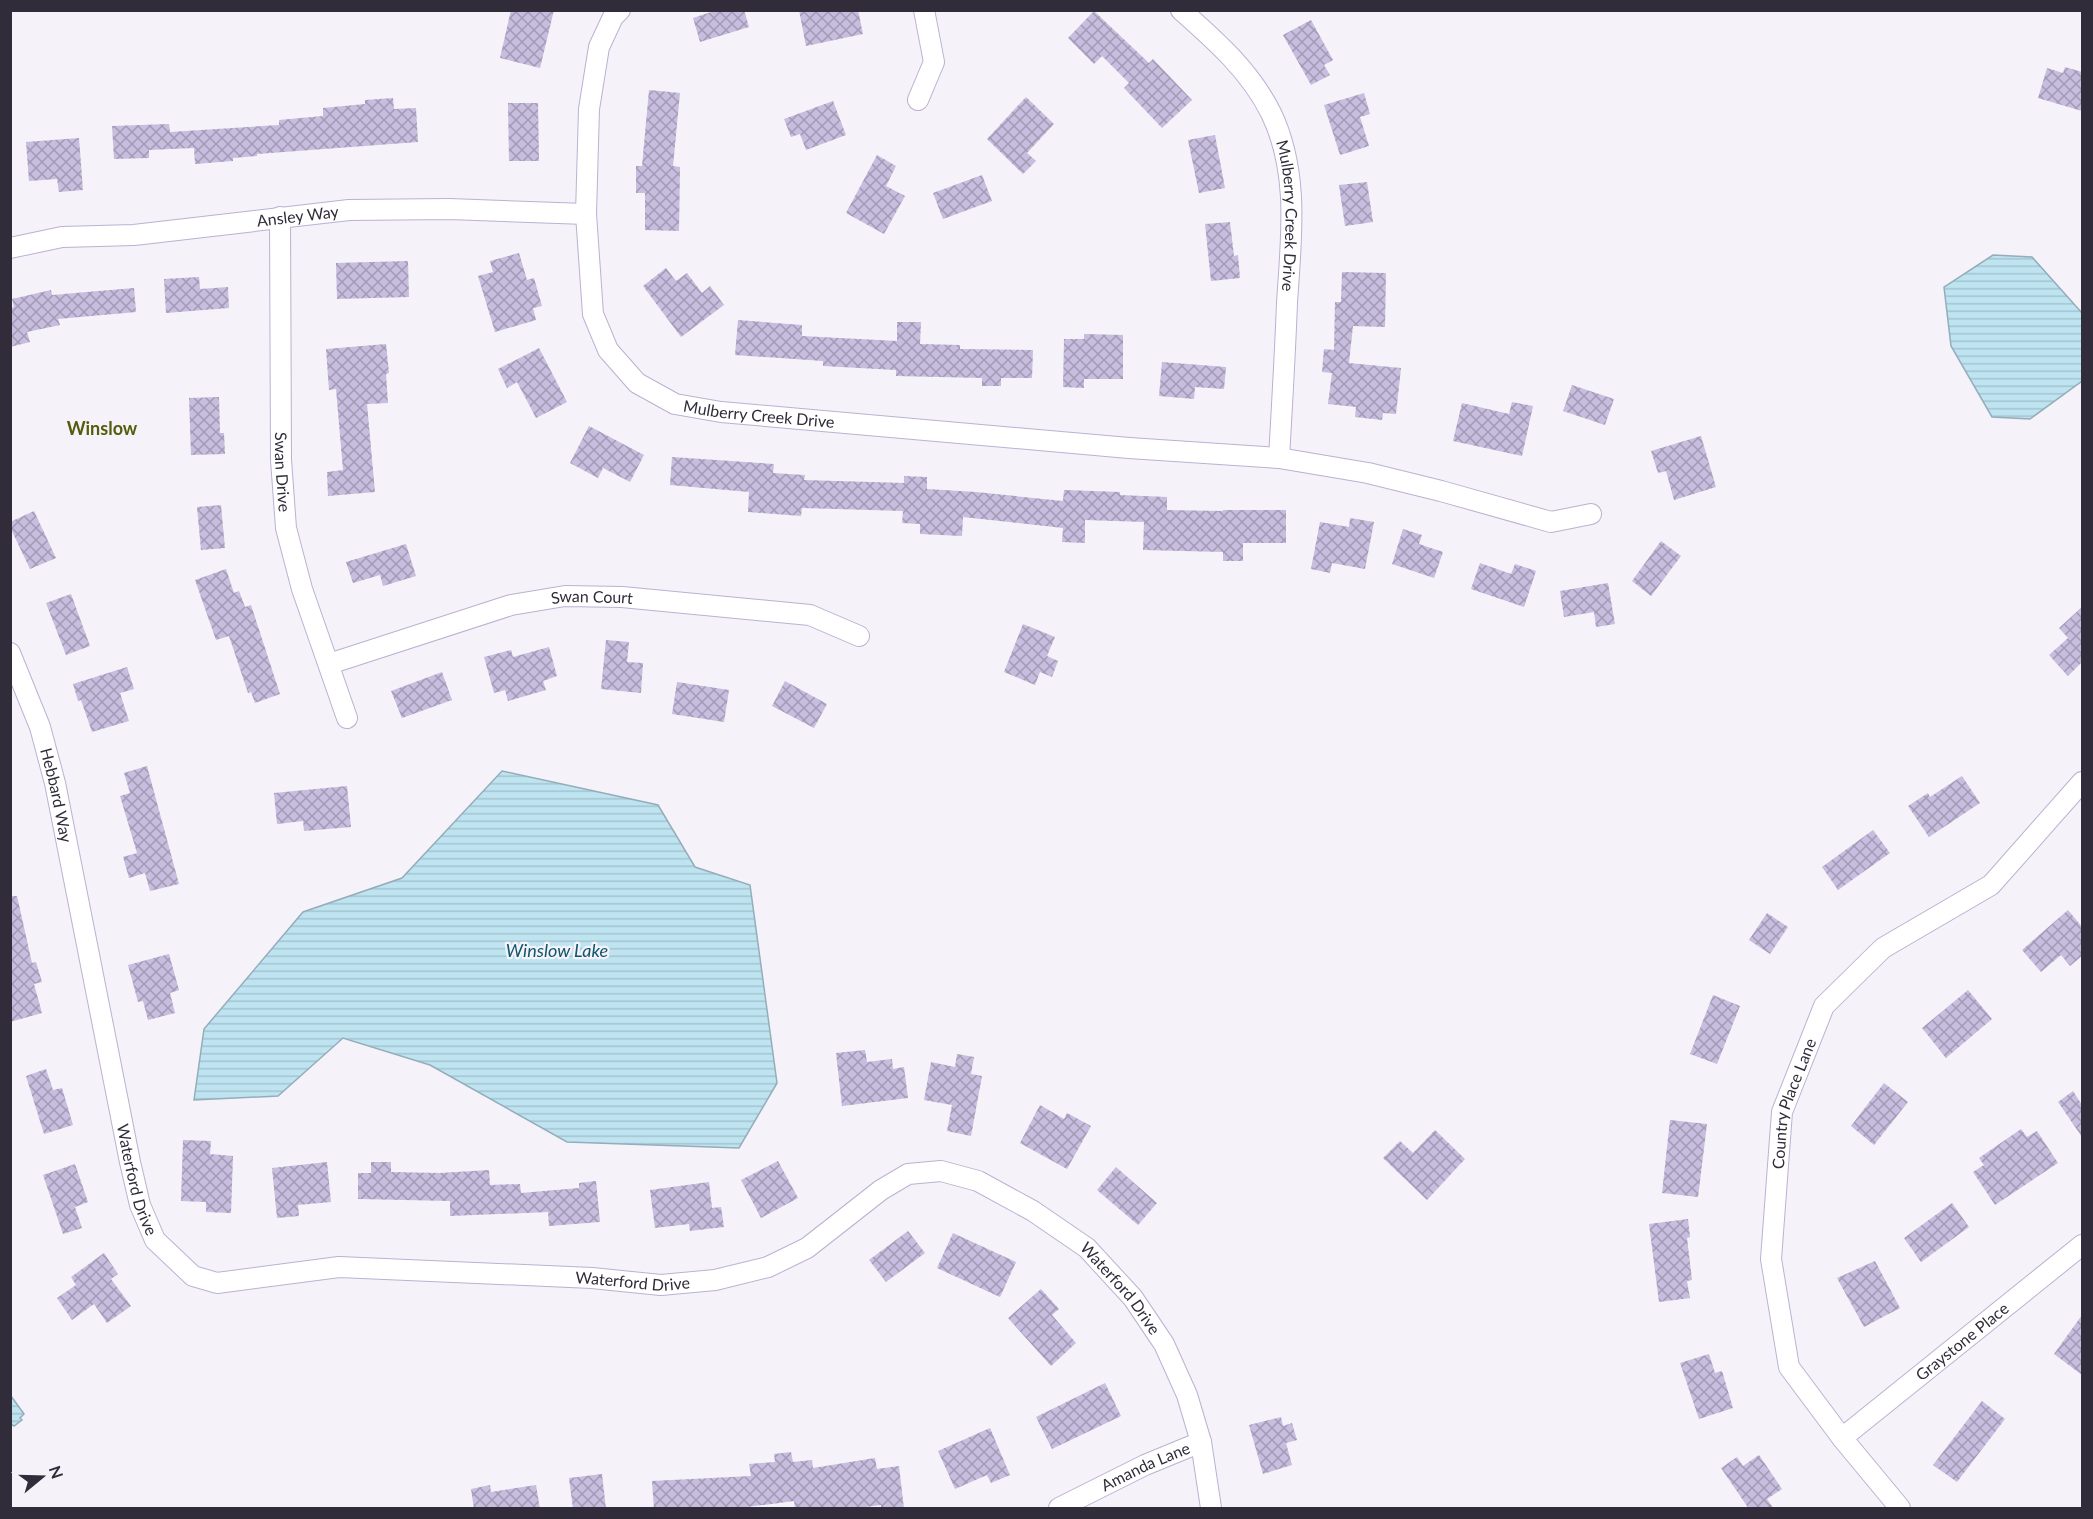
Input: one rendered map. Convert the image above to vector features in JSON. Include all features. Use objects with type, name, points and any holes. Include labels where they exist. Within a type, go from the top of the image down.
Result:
[{"type":"street","name":"Mulberry Creek Drive","points":[[620,10],[613,17],[598,47],[589,109],[586,214],[593,314],[608,350],[637,383],[675,404],[721,412],[1130,448],[1279,458],[1368,473],[1551,522],[1592,514]]},
{"type":"street","points":[[918,100],[934,62],[924,10]]},
{"type":"street","name":"Mulberry Creek Drive","points":[[1181,10],[1220,45],[1246,73],[1271,113],[1287,156],[1293,204],[1279,458]]},
{"type":"street","name":"Ansley Way","points":[[10,248],[62,237],[134,235],[349,210],[449,209],[586,214]]},
{"type":"street","name":"Swan Drive","points":[[280,217],[281,460],[286,528],[302,589],[346,718]]},
{"type":"street","name":"Swan Court","points":[[329,664],[511,605],[565,596],[622,597],[810,615],[860,636]]},
{"type":"street","name":"Hebbard Way","points":[[10,653],[40,726],[55,783],[86,941]]},
{"type":"street","name":"Country Place Lane","points":[[1900,1509],[1842,1438],[1789,1367],[1771,1259],[1782,1112],[1824,1006],[1883,948],[1991,885],[2082,782]]},
{"type":"street","name":"Waterford Drive","points":[[86,941],[140,1205],[155,1240],[175,1262],[193,1276],[217,1283],[339,1267],[592,1278],[661,1285],[715,1280],[768,1267],[807,1248],[880,1190],[908,1174],[941,1172],[978,1181],[1033,1211],[1087,1248],[1133,1298],[1164,1344],[1187,1395],[1201,1442],[1211,1509]]},
{"type":"street","name":"Graystone Place","points":[[1842,1438],[2082,1245]]},
{"type":"street","name":"Amanda Lane","points":[[1059,1509],[1145,1465],[1201,1442]]},
{"type":"water","points":[[1993,255],[2032,257],[2082,313],[2082,381],[2030,419],[1992,417],[1951,346],[1944,287]]},
{"type":"water","name":"Winslow Lake","points":[[502,771],[658,805],[695,867],[750,885],[777,1083],[739,1148],[567,1142],[430,1065],[343,1038],[278,1096],[194,1100],[204,1029],[303,912],[402,878]]},
{"type":"water","points":[[11,1396],[24,1414],[20,1418],[22,1420],[14,1426],[11,1424]]},
{"type":"building","points":[[511,10],[554,10],[540,68],[500,58]]},
{"type":"building","points":[[717,10],[744,10],[749,27],[700,42],[693,18]]},
{"type":"building","points":[[799,10],[858,10],[863,34],[806,46]]},
{"type":"building","points":[[1094,11],[1149,63],[1153,59],[1192,100],[1162,128],[1124,88],[1129,83],[1102,56],[1094,64],[1068,38]]},
{"type":"building","points":[[1311,20],[1333,60],[1324,65],[1330,75],[1311,85],[1283,35]]},
{"type":"building","points":[[2065,67],[2082,72],[2082,111],[2038,98],[2047,68],[2063,73]]},
{"type":"building","points":[[649,90],[680,93],[673,166],[680,167],[679,231],[645,230],[645,193],[636,193],[636,166],[642,166]]},
{"type":"building","points":[[1364,93],[1370,114],[1360,117],[1369,146],[1340,155],[1324,105]]},
{"type":"building","points":[[1026,97],[1054,124],[1027,153],[1036,161],[1023,174],[987,139]]},
{"type":"building","points":[[393,98],[394,109],[416,108],[418,142],[257,154],[257,156],[233,158],[233,161],[195,164],[194,148],[149,150],[149,158],[114,159],[112,126],[169,124],[170,132],[279,125],[279,120],[323,116],[323,108],[365,104],[365,100]]},
{"type":"building","points":[[833,101],[846,135],[806,150],[800,134],[791,137],[784,119]]},
{"type":"building","points":[[508,103],[538,103],[539,161],[509,161]]},
{"type":"building","points":[[1215,135],[1225,188],[1199,193],[1188,140]]},
{"type":"building","points":[[79,138],[83,190],[59,192],[57,179],[29,181],[26,142]]},
{"type":"building","points":[[877,155],[896,166],[886,186],[905,196],[884,234],[846,213]]},
{"type":"building","points":[[982,175],[992,201],[943,219],[933,193]]},
{"type":"building","points":[[1367,182],[1373,222],[1345,226],[1339,185]]},
{"type":"building","points":[[1230,222],[1234,256],[1238,255],[1240,278],[1211,281],[1205,224]]},
{"type":"building","points":[[519,253],[527,280],[534,278],[542,306],[533,308],[536,320],[495,332],[478,276],[493,272],[490,261]]},
{"type":"building","points":[[408,261],[409,297],[337,299],[336,263]]},
{"type":"building","points":[[666,268],[676,281],[687,273],[702,293],[710,286],[724,305],[681,337],[643,286]]},
{"type":"building","points":[[1342,272],[1386,273],[1385,327],[1353,326],[1349,363],[1401,368],[1396,414],[1383,413],[1382,420],[1355,417],[1356,407],[1328,404],[1332,373],[1322,372],[1324,349],[1334,350],[1335,302],[1341,302]]},
{"type":"building","points":[[199,277],[200,289],[228,287],[229,308],[166,313],[164,279]]},
{"type":"building","points":[[134,288],[136,312],[58,319],[60,325],[27,332],[30,342],[10,347],[10,308],[14,307],[12,299],[51,290],[52,295]]},
{"type":"building","points":[[738,320],[802,325],[802,336],[897,341],[897,322],[921,322],[920,344],[960,345],[960,349],[1033,350],[1032,378],[1001,378],[1001,386],[982,386],[982,378],[896,376],[896,370],[823,366],[823,361],[735,355]]},
{"type":"building","points":[[1084,334],[1123,335],[1123,379],[1084,379],[1084,388],[1063,387],[1064,339],[1084,339]]},
{"type":"building","points":[[386,344],[389,373],[386,374],[388,403],[367,404],[375,492],[328,496],[327,472],[343,470],[336,389],[329,390],[326,349]]},
{"type":"building","points":[[539,348],[567,402],[536,418],[517,382],[507,388],[498,369]]},
{"type":"building","points":[[1162,362],[1226,367],[1224,389],[1195,387],[1194,399],[1159,396]]},
{"type":"building","points":[[1572,385],[1614,399],[1605,425],[1563,411]]},
{"type":"building","points":[[219,397],[220,433],[224,433],[225,454],[191,455],[189,398]]},
{"type":"building","points":[[1512,402],[1533,406],[1522,456],[1453,441],[1462,403],[1509,414]]},
{"type":"building","points":[[589,426],[644,455],[630,482],[603,468],[598,478],[570,463]]},
{"type":"building","points":[[1701,436],[1716,487],[1674,500],[1666,471],[1658,473],[1651,451]]},
{"type":"building","points":[[672,457],[774,464],[773,473],[805,475],[804,480],[904,483],[904,476],[927,477],[927,489],[1063,501],[1064,490],[1120,492],[1120,495],[1167,497],[1167,510],[1286,510],[1286,543],[1243,543],[1243,561],[1223,561],[1223,552],[1143,550],[1144,522],[1085,520],[1085,543],[1062,542],[1063,528],[963,517],[962,536],[920,534],[920,524],[902,523],[903,511],[802,508],[801,516],[748,512],[749,492],[670,485]]},
{"type":"building","points":[[221,505],[225,548],[201,550],[197,507]]},
{"type":"building","points":[[34,511],[56,558],[30,569],[10,527],[10,522]]},
{"type":"building","points":[[1350,518],[1374,522],[1365,569],[1332,563],[1330,573],[1311,569],[1320,522],[1349,527]]},
{"type":"building","points":[[1403,529],[1422,535],[1419,544],[1443,552],[1434,578],[1392,564]]},
{"type":"building","points":[[1661,541],[1681,556],[1651,596],[1632,581]]},
{"type":"building","points":[[406,544],[416,576],[383,586],[380,575],[353,583],[346,562]]},
{"type":"building","points":[[1480,563],[1511,574],[1515,564],[1536,571],[1524,607],[1471,589]]},
{"type":"building","points":[[226,569],[234,593],[239,591],[245,607],[251,605],[280,694],[255,703],[251,692],[248,693],[229,636],[216,640],[195,580]]},
{"type":"building","points":[[1608,583],[1615,624],[1596,627],[1594,612],[1564,617],[1560,591]]},
{"type":"building","points":[[71,594],[90,646],[66,655],[46,603]]},
{"type":"building","points":[[2082,607],[2082,662],[2068,676],[2049,655],[2068,638],[2059,628]]},
{"type":"building","points":[[1023,624],[1055,637],[1047,656],[1058,661],[1052,677],[1040,672],[1035,685],[1004,672]]},
{"type":"building","points":[[606,640],[629,642],[627,662],[643,663],[641,693],[601,689]]},
{"type":"building","points":[[549,647],[557,676],[543,681],[546,690],[508,701],[505,690],[494,693],[484,657],[511,650],[513,657]]},
{"type":"building","points":[[127,667],[134,689],[120,693],[129,721],[92,732],[73,684]]},
{"type":"building","points":[[442,672],[452,700],[402,718],[391,691]]},
{"type":"building","points":[[785,681],[827,704],[814,728],[772,706]]},
{"type":"building","points":[[677,682],[729,690],[724,722],[672,714]]},
{"type":"building","points":[[147,766],[179,884],[150,891],[145,873],[129,878],[123,857],[137,853],[120,796],[130,793],[124,773]]},
{"type":"building","points":[[1962,776],[1980,803],[1929,837],[1908,806],[1928,793],[1930,797]]},
{"type":"building","points":[[347,786],[351,827],[304,831],[303,821],[277,824],[274,793]]},
{"type":"building","points":[[1873,830],[1890,853],[1838,890],[1822,867]]},
{"type":"building","points":[[10,896],[17,896],[32,963],[36,962],[42,982],[34,984],[42,1013],[10,1022]]},
{"type":"building","points":[[2068,910],[2082,927],[2082,956],[2070,966],[2061,955],[2041,972],[2022,950]]},
{"type":"building","points":[[1767,913],[1788,927],[1770,954],[1749,940]]},
{"type":"building","points":[[169,954],[179,990],[170,993],[175,1013],[148,1020],[143,1001],[138,1002],[128,965]]},
{"type":"building","points":[[1968,990],[1992,1019],[1946,1058],[1922,1028]]},
{"type":"building","points":[[1713,995],[1740,1006],[1717,1064],[1690,1054]]},
{"type":"building","points":[[865,1050],[867,1062],[892,1059],[893,1069],[904,1067],[908,1098],[842,1106],[836,1053]]},
{"type":"building","points":[[957,1054],[974,1057],[971,1074],[982,1076],[971,1136],[947,1131],[952,1105],[924,1100],[931,1062],[955,1067]]},
{"type":"building","points":[[46,1069],[53,1090],[62,1088],[73,1125],[44,1134],[26,1076]]},
{"type":"building","points":[[1884,1083],[1908,1102],[1874,1145],[1851,1126]]},
{"type":"building","points":[[2073,1091],[2082,1105],[2082,1137],[2058,1102]]},
{"type":"building","points":[[1040,1105],[1064,1119],[1067,1113],[1091,1126],[1067,1169],[1020,1143]]},
{"type":"building","points":[[1670,1120],[1707,1124],[1698,1197],[1662,1193]]},
{"type":"building","points":[[2021,1129],[2027,1137],[2037,1131],[2058,1163],[1995,1205],[1973,1172],[1984,1165],[1979,1158]]},
{"type":"building","points":[[1435,1130],[1465,1159],[1427,1200],[1383,1158],[1400,1141],[1413,1153]]},
{"type":"building","points":[[183,1140],[211,1141],[210,1154],[233,1156],[231,1213],[206,1212],[206,1202],[181,1201]]},
{"type":"building","points":[[778,1161],[798,1198],[761,1218],[741,1180]]},
{"type":"building","points":[[327,1162],[331,1202],[298,1205],[299,1216],[277,1218],[272,1168]]},
{"type":"building","points":[[371,1162],[391,1162],[391,1172],[440,1173],[489,1170],[490,1185],[520,1184],[521,1193],[579,1188],[579,1183],[596,1181],[600,1222],[549,1226],[548,1212],[450,1216],[450,1201],[358,1199],[358,1173],[371,1173]]},
{"type":"building","points":[[75,1164],[88,1202],[75,1207],[82,1228],[63,1234],[43,1175]]},
{"type":"building","points":[[1116,1167],[1157,1203],[1138,1225],[1097,1190]]},
{"type":"building","points":[[709,1182],[712,1208],[721,1207],[724,1227],[690,1231],[689,1224],[655,1228],[650,1190]]},
{"type":"building","points":[[1952,1203],[1969,1227],[1921,1262],[1904,1238]]},
{"type":"building","points":[[1688,1219],[1690,1237],[1687,1238],[1692,1280],[1687,1281],[1690,1298],[1659,1302],[1649,1224]]},
{"type":"building","points":[[908,1231],[925,1253],[886,1282],[869,1260]]},
{"type":"building","points":[[953,1233],[1016,1262],[1000,1297],[937,1268]]},
{"type":"building","points":[[104,1253],[118,1274],[111,1279],[131,1306],[107,1323],[94,1304],[72,1320],[57,1298],[76,1285],[71,1277]]},
{"type":"building","points":[[1875,1261],[1900,1308],[1864,1327],[1837,1278]]},
{"type":"building","points":[[1041,1289],[1059,1309],[1052,1315],[1076,1343],[1051,1366],[1008,1318]]},
{"type":"building","points":[[2082,1315],[2082,1375],[2054,1354]]},
{"type":"building","points":[[1709,1354],[1715,1373],[1722,1371],[1733,1408],[1699,1419],[1680,1363]]},
{"type":"building","points":[[1105,1383],[1121,1416],[1052,1449],[1036,1417]]},
{"type":"building","points":[[1982,1401],[2005,1419],[1957,1482],[1933,1465]]},
{"type":"building","points":[[1281,1417],[1283,1426],[1292,1423],[1297,1440],[1286,1443],[1292,1465],[1263,1474],[1249,1425]]},
{"type":"building","points":[[990,1428],[1010,1475],[991,1483],[987,1475],[955,1489],[938,1451]]},
{"type":"building","points":[[791,1452],[793,1462],[812,1460],[813,1468],[875,1458],[877,1469],[899,1466],[904,1509],[881,1509],[881,1505],[851,1509],[795,1509],[794,1501],[732,1509],[654,1509],[652,1481],[751,1476],[749,1464],[775,1462],[774,1454]]},
{"type":"building","points":[[1759,1455],[1782,1489],[1767,1499],[1774,1509],[1749,1509],[1721,1468],[1737,1457],[1743,1466]]},
{"type":"building","points":[[602,1474],[606,1509],[573,1509],[569,1478]]},
{"type":"building","points":[[490,1485],[491,1492],[536,1485],[540,1509],[474,1509],[471,1489]]},
{"type":"district","name":"Winslow","points":[[102,429]]}]
